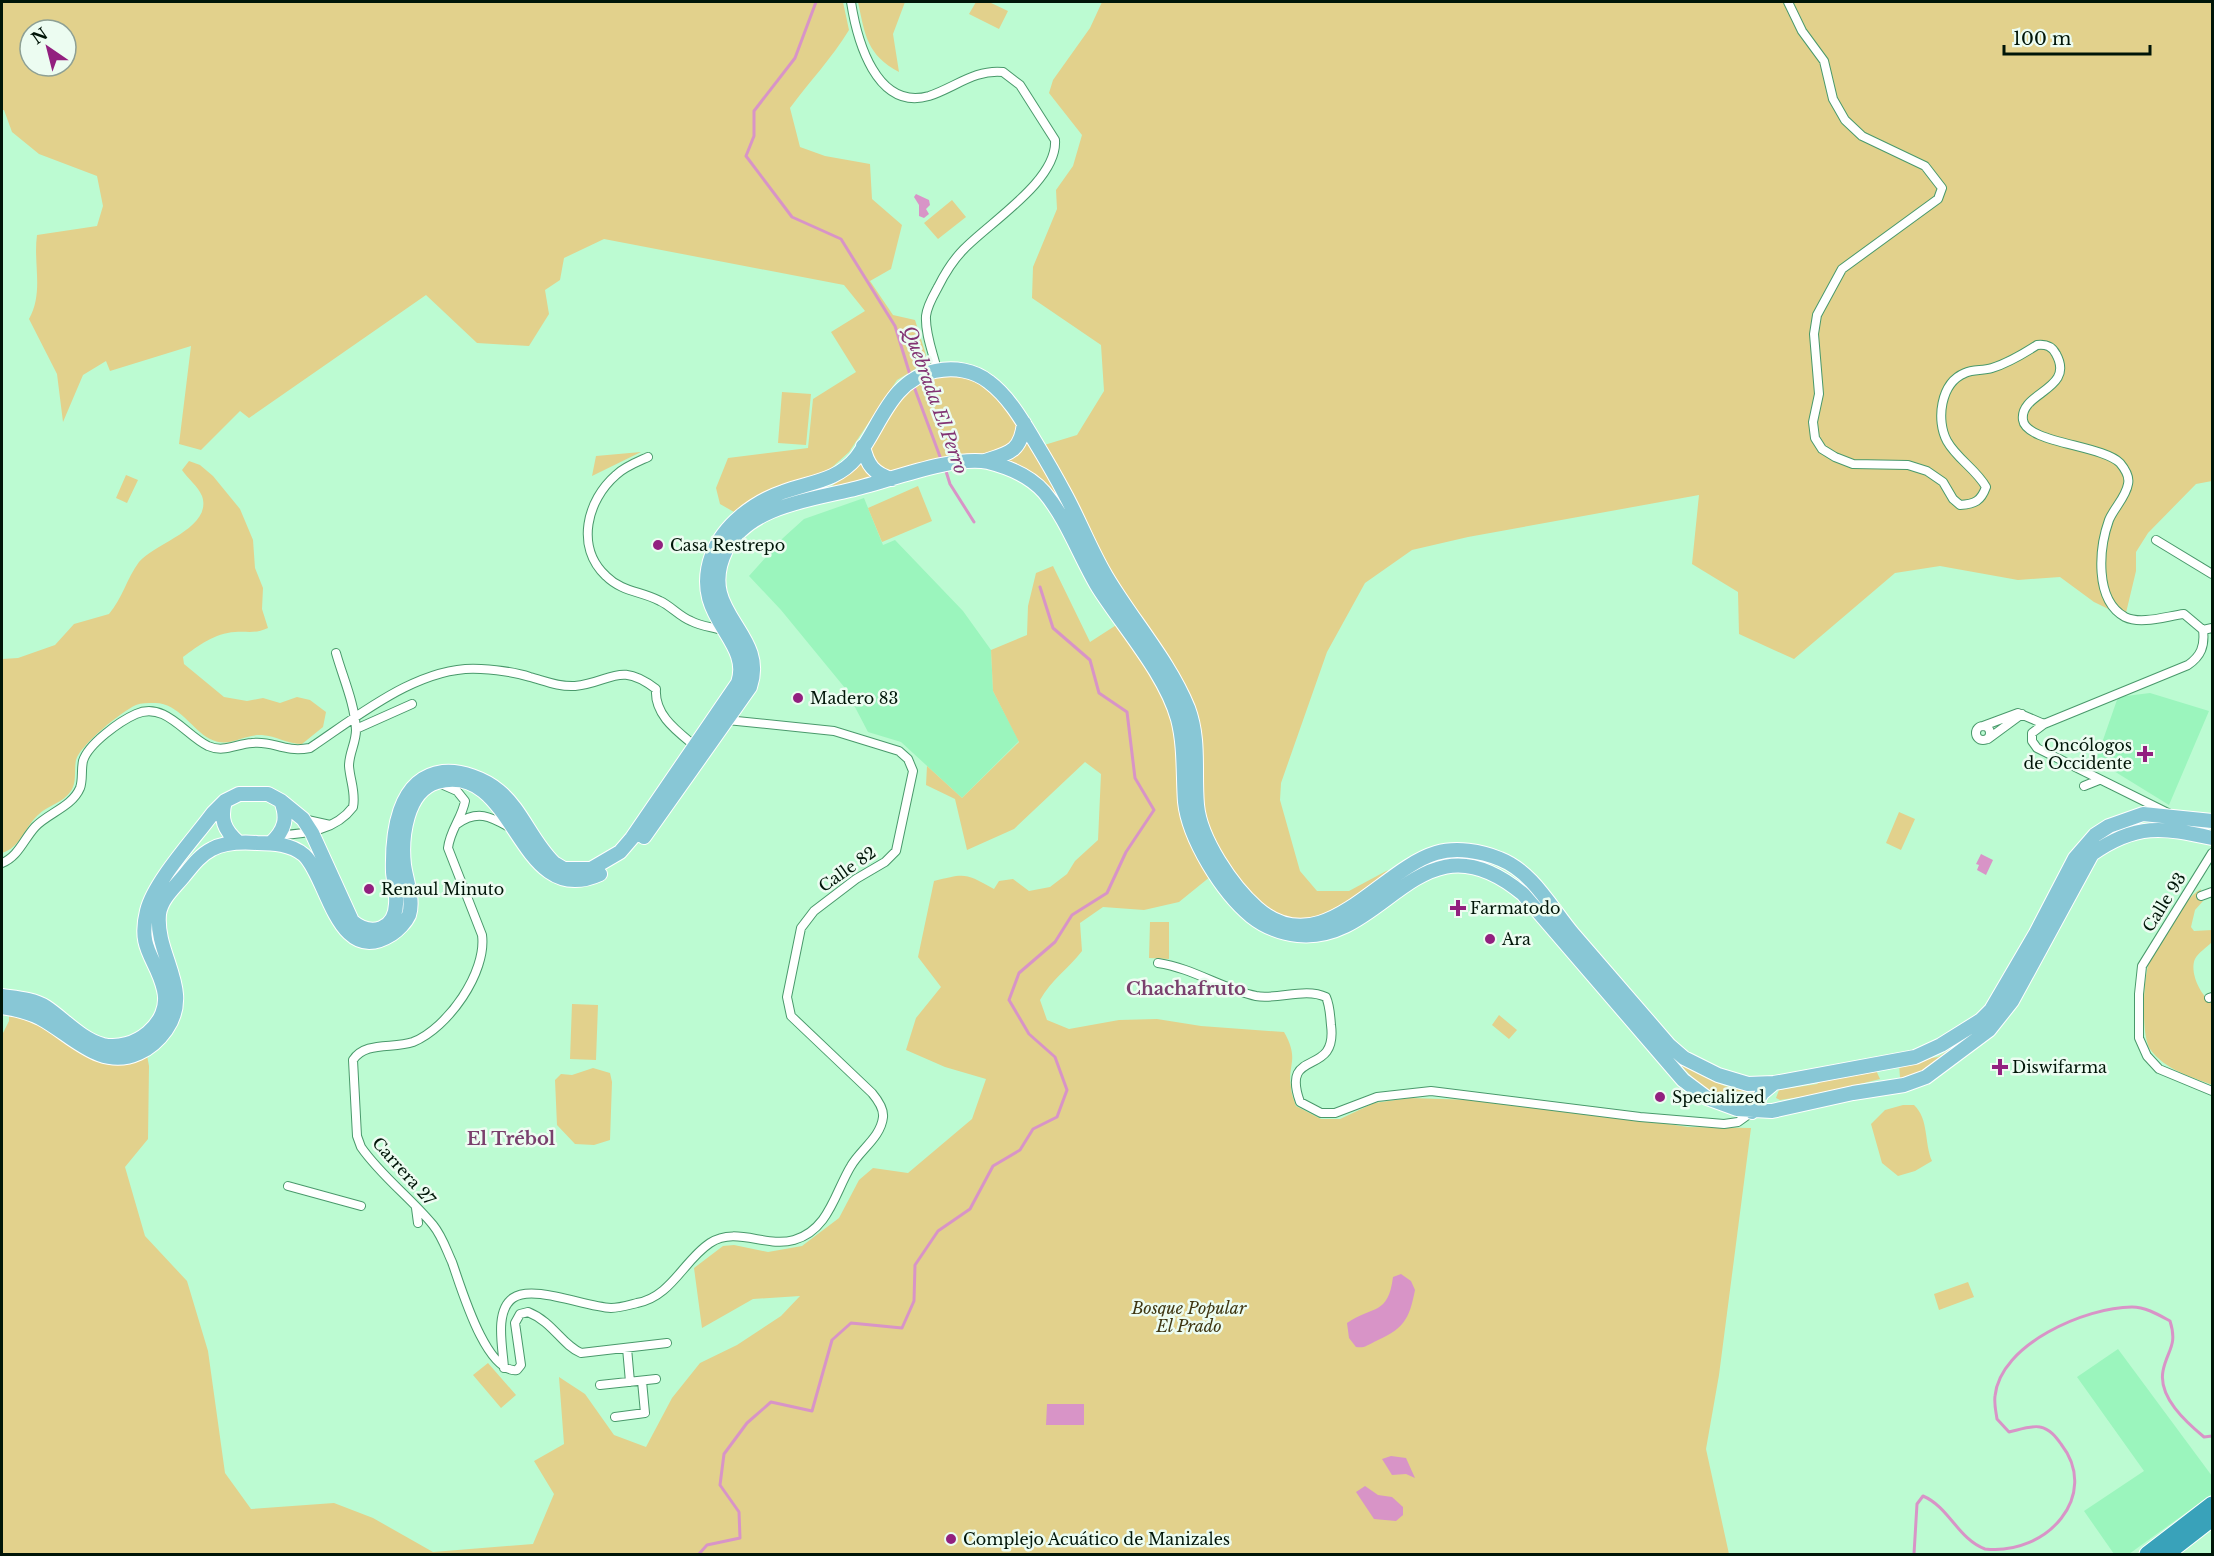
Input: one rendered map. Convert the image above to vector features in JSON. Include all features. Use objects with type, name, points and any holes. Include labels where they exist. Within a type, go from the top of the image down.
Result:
[{"type":"highway","points":[[2147,1554],[2212,1504]]},
{"type":"highway","points":[[2168,1554],[2212,1519]]},
{"type":"main road","points":[[2,996],[44,1005],[90,1040],[103,1045],[130,1044],[144,1037],[158,1021],[164,1006],[164,990],[145,946],[143,931],[152,896],[213,813],[225,801],[239,794],[268,794],[281,801],[303,819],[312,833],[352,921],[361,929],[373,931],[385,927],[393,919],[396,904],[393,844],[398,815],[410,790],[432,774],[449,772],[471,776],[499,791],[554,863],[564,869],[580,871],[605,862],[632,838],[738,683],[742,673],[739,654],[722,630],[712,610],[707,578],[710,561],[720,537],[742,516],[770,498],[836,476],[852,462],[864,446],[887,405],[903,387],[922,374],[937,370],[968,371],[992,383],[1023,423],[1067,497],[1108,579],[1178,687],[1188,710],[1196,739],[1197,806],[1206,839],[1238,889],[1252,904],[1265,915],[1287,924],[1325,923],[1343,913],[1398,873],[1436,853],[1470,851],[1500,859],[1519,869],[1535,884],[1580,942],[1669,1045],[1684,1058],[1718,1075],[1748,1084],[1774,1083],[1915,1057],[1941,1045],[1981,1020],[2000,998],[2075,858],[2084,846],[2109,826],[2145,808],[2212,821]]},
{"type":"main road","points":[[2,1007],[25,1011],[41,1019],[82,1047],[100,1056],[117,1058],[146,1050],[168,1027],[178,998],[159,929],[159,912],[163,900],[202,855],[215,847],[238,842],[275,839],[296,849],[306,857],[342,927],[364,940],[379,940],[393,933],[408,916],[410,903],[403,863],[407,819],[420,793],[437,782],[468,783],[477,788],[500,808],[535,861],[546,871],[561,879],[579,881],[609,870],[640,842],[750,687],[755,664],[748,644],[722,604],[719,591],[722,562],[730,543],[760,518],[790,504],[912,472],[983,461],[1016,448],[1022,438],[1023,423]]},
{"type":"main road","points":[[864,446],[870,466],[881,476],[892,479]]},
{"type":"main road","points":[[983,461],[1012,470],[1043,492],[1098,586],[1168,692],[1183,741],[1185,803],[1192,832],[1231,894],[1247,913],[1262,925],[1284,933],[1307,936],[1326,933],[1347,925],[1415,877],[1432,869],[1475,868],[1494,874],[1523,894],[1671,1070],[1707,1098],[1752,1112],[1772,1111],[1878,1088],[1904,1085],[1926,1077],[2001,1017],[2092,854],[2119,837],[2148,829],[2177,830],[2212,838]]},
{"type":"main road","points":[[225,801],[222,813],[224,824],[229,835],[238,842]]},
{"type":"main road","points":[[275,839],[285,824],[285,812],[281,801]]},
{"type":"main road","points":[[1878,1063],[1881,1076],[1878,1088]]},
{"type":"main road","points":[[1752,1112],[1762,1093],[1774,1083]]},
{"type":"street","points":[[851,2],[861,49],[869,66],[899,94],[914,99],[970,77],[1003,72],[1020,85],[1055,140],[1052,160],[1041,177],[963,250],[947,270],[932,298],[926,314],[937,370]]},
{"type":"street","points":[[1788,2],[1802,31],[1824,62],[1833,99],[1845,120],[1862,136],[1924,166],[1942,188],[1938,199],[1842,269],[1817,315],[1814,334],[1820,394],[1813,422],[1815,438],[1822,449],[1853,464],[1908,465],[1928,471],[1942,482],[1953,499],[1960,505],[1974,504],[1983,496],[1986,487],[1980,476],[1948,443],[1940,415],[1945,394],[1955,379],[1965,372],[1991,368],[2037,345],[2045,345],[2053,349],[2059,359],[2060,372],[2054,384],[2032,400],[2025,410],[2023,420],[2026,428],[2036,435],[2104,452],[2119,462],[2129,477],[2128,486],[2109,520],[2105,538],[2101,575],[2105,591],[2112,604],[2125,617],[2141,621],[2184,614],[2208,629],[2197,659],[2041,725],[2032,733],[2032,741],[2037,748],[2099,780],[2145,808]]},
{"type":"street","points":[[648,457],[617,473],[601,490],[590,509],[587,527],[589,546],[596,564],[622,589],[658,599],[690,621],[722,630]]},
{"type":"street","points":[[2156,540],[2212,574]]},
{"type":"street","points":[[275,839],[312,833],[330,825],[353,807],[355,799],[350,754],[356,729],[355,718],[336,653]]},
{"type":"street","points":[[2,863],[18,852],[35,827],[70,802],[80,788],[87,751],[95,742],[136,714],[149,710],[164,714],[206,745],[218,749],[251,742],[296,751],[310,748],[355,718],[423,678],[444,671],[479,668],[528,676],[559,686],[576,686],[625,673],[641,678],[656,689],[655,701],[669,724],[695,746]]},
{"type":"street","points":[[356,729],[412,704]]},
{"type":"street","points":[[2022,714],[1987,739],[1990,731],[1983,726],[2013,714],[2022,714],[2041,725]]},
{"type":"street","name":"Calle 82","points":[[504,1368],[502,1327],[505,1308],[513,1298],[527,1293],[547,1294],[566,1301],[612,1308],[643,1302],[674,1281],[709,1243],[723,1236],[739,1236],[768,1242],[795,1239],[818,1224],[832,1208],[851,1165],[876,1134],[884,1116],[880,1104],[872,1093],[791,1016],[787,1007],[801,928],[814,911],[856,879],[885,862],[896,851],[913,771],[908,759],[899,751],[834,731],[727,720]]},
{"type":"street","points":[[2084,786],[2099,780]]},
{"type":"street","name":"Carrera 27","points":[[437,782],[457,792],[465,801],[463,812],[449,835],[448,848],[482,935],[484,950],[480,965],[469,986],[452,1009],[430,1031],[415,1041],[400,1046],[366,1048],[353,1060],[357,1136],[361,1147],[434,1226],[443,1242],[482,1338],[491,1355],[504,1368]]},
{"type":"street","points":[[454,826],[466,818],[487,815],[518,832]]},
{"type":"street","points":[[303,819],[330,825]]},
{"type":"street","name":"Calle 93","points":[[2212,853],[2142,966],[2139,994],[2139,1038],[2147,1056],[2159,1069],[2212,1091]]},
{"type":"street","points":[[2201,896],[2212,892]]},
{"type":"street","points":[[1158,963],[1182,969],[1258,996],[1311,993],[1326,997],[1333,1037],[1331,1048],[1323,1056],[1302,1067],[1296,1075],[1294,1084],[1300,1102],[1321,1113],[1335,1113],[1377,1097],[1431,1091],[1641,1117],[1724,1124],[1738,1122],[1752,1112]]},
{"type":"street","points":[[288,1186],[362,1206]]},
{"type":"street","points":[[416,1208],[418,1223]]},
{"type":"street","points":[[504,1368],[518,1370],[521,1365],[515,1323],[520,1314],[528,1312],[556,1330],[572,1349],[581,1353],[667,1343]]},
{"type":"street","points":[[627,1348],[630,1382]]},
{"type":"street","points":[[600,1385],[656,1379]]},
{"type":"street","points":[[615,1417],[645,1413],[642,1381]]},
{"type":"shaded area","points":[[916,194],[929,200],[930,205],[926,209],[929,214],[924,218],[919,216],[919,205],[914,197]]},
{"type":"shaded area","points":[[864,498],[883,545],[895,540],[963,611],[991,650],[993,691],[1019,741],[962,798],[901,742],[868,732],[845,688],[781,610],[749,576],[783,538],[804,519]]},
{"type":"shaded area","name":"Oncólogos de Occidente","points":[[2150,693],[2209,711],[2169,805],[2096,760],[2118,697]]},
{"type":"shaded area","points":[[1981,854],[1993,860],[1986,875],[1977,870],[1979,865],[1976,864]]},
{"type":"shaded area","points":[[1401,1274],[1411,1281],[1415,1290],[1407,1317],[1392,1333],[1365,1346],[1356,1347],[1349,1338],[1347,1323],[1383,1304],[1391,1289],[1393,1277]]},
{"type":"shaded area","points":[[2118,1349],[2212,1476],[2212,1494],[2129,1554],[2114,1554],[2084,1511],[2144,1471],[2077,1377]]},
{"type":"shaded area","points":[[1047,1404],[1084,1404],[1084,1425],[1046,1425]]},
{"type":"shaded area","points":[[1391,1456],[1406,1458],[1415,1478],[1406,1474],[1392,1475],[1382,1459]]},
{"type":"shaded area","points":[[1365,1486],[1378,1495],[1392,1497],[1403,1507],[1403,1515],[1396,1521],[1374,1519],[1356,1492]]},
{"type":"green space","points":[[2,2],[843,2],[849,30],[790,108],[800,147],[825,156],[870,164],[872,199],[902,225],[891,269],[870,281],[893,315],[915,320],[926,355],[922,365],[897,380],[849,452],[828,471],[772,488],[734,512],[720,504],[716,488],[728,458],[808,448],[813,399],[856,372],[831,332],[865,311],[844,285],[604,239],[564,258],[560,280],[545,290],[549,314],[529,346],[477,343],[426,295],[249,418],[240,411],[201,450],[179,444],[191,346],[110,371],[106,361],[83,375],[63,422],[57,374],[29,319],[36,299],[37,235],[97,226],[103,206],[97,176],[39,154],[12,132],[4,110],[2,110]]},
{"type":"green space","points":[[858,2],[905,2],[893,34],[899,72],[880,59],[869,43]]},
{"type":"green space","points":[[976,2],[989,2],[1008,11],[999,29],[969,14]]},
{"type":"green space","points":[[1102,2],[2212,2],[2212,481],[2196,484],[2148,533],[2136,552],[2136,571],[2125,617],[2094,602],[2060,577],[2018,580],[1940,566],[1895,573],[1794,659],[1739,634],[1738,592],[1692,564],[1699,495],[1468,537],[1412,550],[1365,583],[1327,652],[1281,783],[1280,800],[1300,871],[1317,891],[1349,891],[1388,870],[1366,898],[1325,923],[1265,915],[1206,839],[1178,687],[1159,642],[1138,612],[1108,579],[1041,446],[1077,435],[1104,391],[1101,345],[1032,298],[1033,267],[1057,209],[1056,190],[1073,166],[1082,135],[1049,93],[1053,80],[1090,28]]},
{"type":"green space","points":[[952,200],[966,217],[938,239],[924,223]]},
{"type":"green space","points":[[949,374],[962,376],[984,385],[1000,399],[1020,429],[1012,445],[1001,451],[938,461],[886,473],[872,463],[869,448],[899,399],[918,384]]},
{"type":"green space","points":[[782,392],[811,394],[806,445],[778,443]]},
{"type":"green space","points":[[1027,438],[1054,485],[1096,572],[1069,523],[1001,461]]},
{"type":"green space","points":[[641,452],[592,476],[596,456]]},
{"type":"green space","points":[[862,457],[878,479],[829,489]]},
{"type":"green space","points":[[189,461],[200,465],[213,476],[240,509],[253,540],[255,568],[263,588],[262,609],[268,628],[255,632],[228,633],[214,637],[183,657],[184,664],[224,697],[247,701],[263,698],[280,703],[297,697],[310,700],[326,712],[323,727],[302,744],[262,735],[230,742],[217,742],[203,735],[170,707],[154,703],[136,705],[93,737],[76,760],[75,780],[71,791],[38,815],[18,842],[2,853],[2,659],[18,658],[55,645],[74,624],[109,614],[139,562],[181,534],[199,517],[203,507],[202,496],[182,470]]},
{"type":"green space","points":[[126,475],[138,480],[127,503],[116,498]]},
{"type":"green space","points":[[918,486],[932,521],[882,542],[868,508]]},
{"type":"green space","name":"Bosque Popular El Prado","points":[[1053,566],[1090,642],[1121,622],[1177,715],[1216,872],[1179,902],[1144,910],[1103,907],[1080,923],[1082,951],[1049,986],[1040,1000],[1047,1020],[1069,1029],[1119,1020],[1157,1019],[1201,1026],[1284,1032],[1291,1049],[1290,1079],[1296,1106],[1321,1119],[1340,1119],[1374,1103],[1410,1098],[1547,1106],[1688,1127],[1751,1128],[1719,1375],[1706,1449],[1729,1554],[2,1554],[2,1035],[9,1021],[9,1008],[82,1047],[146,1050],[149,1066],[148,1139],[125,1167],[145,1236],[187,1281],[208,1351],[225,1473],[251,1509],[334,1503],[373,1518],[433,1552],[533,1544],[554,1494],[534,1461],[564,1444],[559,1377],[585,1394],[614,1435],[646,1447],[672,1398],[700,1363],[737,1345],[781,1316],[800,1296],[753,1299],[702,1328],[694,1268],[723,1246],[734,1245],[768,1252],[802,1246],[839,1218],[859,1180],[873,1168],[908,1173],[972,1119],[986,1079],[945,1067],[906,1050],[916,1018],[941,987],[918,957],[934,881],[965,876],[994,889],[999,881],[1013,879],[1029,891],[1050,887],[1067,874],[1075,861],[1098,840],[1101,774],[1085,762],[1014,829],[967,850],[955,799],[926,785],[927,766],[962,798],[1019,742],[993,691],[991,650],[1027,635],[1028,606],[1036,573]]},
{"type":"green space","points":[[1899,812],[1915,819],[1901,850],[1886,843]]},
{"type":"green space","points":[[2201,889],[2199,899],[2203,901],[2195,910],[2191,927],[2194,931],[2212,930],[2212,942],[2195,959],[2194,970],[2197,984],[2212,1002],[2212,1085],[2178,1072],[2156,1056],[2147,1042],[2144,1020],[2145,981],[2149,963],[2178,912]]},
{"type":"green space","points":[[1150,922],[1169,922],[1169,959],[1149,958]]},
{"type":"green space","points":[[572,1004],[598,1005],[596,1060],[570,1059]]},
{"type":"green space","points":[[1499,1015],[1517,1030],[1509,1039],[1492,1025]]},
{"type":"green space","points":[[1966,1039],[1969,1043],[1916,1076],[1900,1078],[1899,1063],[1938,1057]]},
{"type":"green space","points":[[1667,1046],[1709,1079],[1733,1088],[1760,1091],[1752,1108],[1703,1086],[1686,1071]]},
{"type":"green space","points":[[593,1068],[610,1073],[612,1082],[610,1140],[594,1145],[575,1144],[557,1125],[555,1080],[561,1074],[572,1075]]},
{"type":"green space","points":[[1875,1068],[1880,1079],[1856,1085],[1852,1089],[1780,1100],[1776,1098],[1779,1090],[1817,1084],[1827,1076]]},
{"type":"green space","points":[[1903,1105],[1914,1105],[1919,1111],[1932,1161],[1915,1171],[1898,1176],[1882,1163],[1871,1124],[1885,1110]]},
{"type":"green space","points":[[1968,1282],[1974,1297],[1939,1310],[1934,1294]]},
{"type":"green space","points":[[488,1363],[516,1395],[501,1408],[473,1375]]},
{"type":"waterway","name":"Quebrada El Perro","points":[[816,2],[795,58],[754,111],[754,136],[746,156],[792,217],[841,239],[895,326],[911,378]]},
{"type":"waterway","name":"Quebrada El Perro","points":[[913,384],[942,462]]},
{"type":"waterway","name":"Quebrada El Perro","points":[[945,468],[950,484],[974,522]]},
{"type":"waterway","name":"Quebrada El Perro","points":[[699,1554],[707,1545],[740,1538],[739,1512],[720,1485],[724,1454],[747,1423],[771,1402],[812,1411],[832,1340],[851,1323],[902,1328],[914,1301],[915,1265],[938,1231],[970,1209],[993,1166],[1020,1150],[1033,1129],[1057,1117],[1067,1090],[1055,1057],[1029,1034],[1009,1000],[1019,973],[1055,942],[1072,915],[1107,893],[1126,852],[1154,810],[1135,778],[1127,712],[1099,693],[1090,660],[1053,628],[1040,587]]},
{"type":"waterway","points":[[1914,1554],[1917,1504],[1923,1496],[1940,1508],[1968,1538],[1985,1549],[2008,1549],[2029,1543],[2047,1532],[2061,1518],[2071,1501],[2075,1483],[2072,1463],[2055,1436],[2044,1428],[2029,1427],[2009,1432],[1997,1419],[1995,1396],[2000,1377],[2012,1360],[2028,1345],[2070,1321],[2113,1309],[2132,1307],[2147,1310],[2170,1321],[2173,1336],[2163,1371],[2165,1390],[2175,1408],[2189,1424],[2204,1437],[2212,1436]]},
{"type":"place","name":"Casa Restrepo","points":[[658,545]]},
{"type":"place","name":"Madero 83","points":[[798,698]]},
{"type":"place","name":"Oncólogos de Occidente","points":[[2145,754]]},
{"type":"place","name":"Renaul Minuto","points":[[369,889]]},
{"type":"place","name":"Farmatodo","points":[[1458,908]]},
{"type":"place","name":"Ara","points":[[1490,939]]},
{"type":"place","name":"Diswifarma","points":[[2000,1067]]},
{"type":"place","name":"Specialized","points":[[1660,1097]]},
{"type":"place","name":"Complejo Acuático de Manizales","points":[[951,1539]]},
{"type":"district","name":"Chachafruto","points":[[1186,989]]},
{"type":"district","name":"El Trébol","points":[[511,1139]]}]
